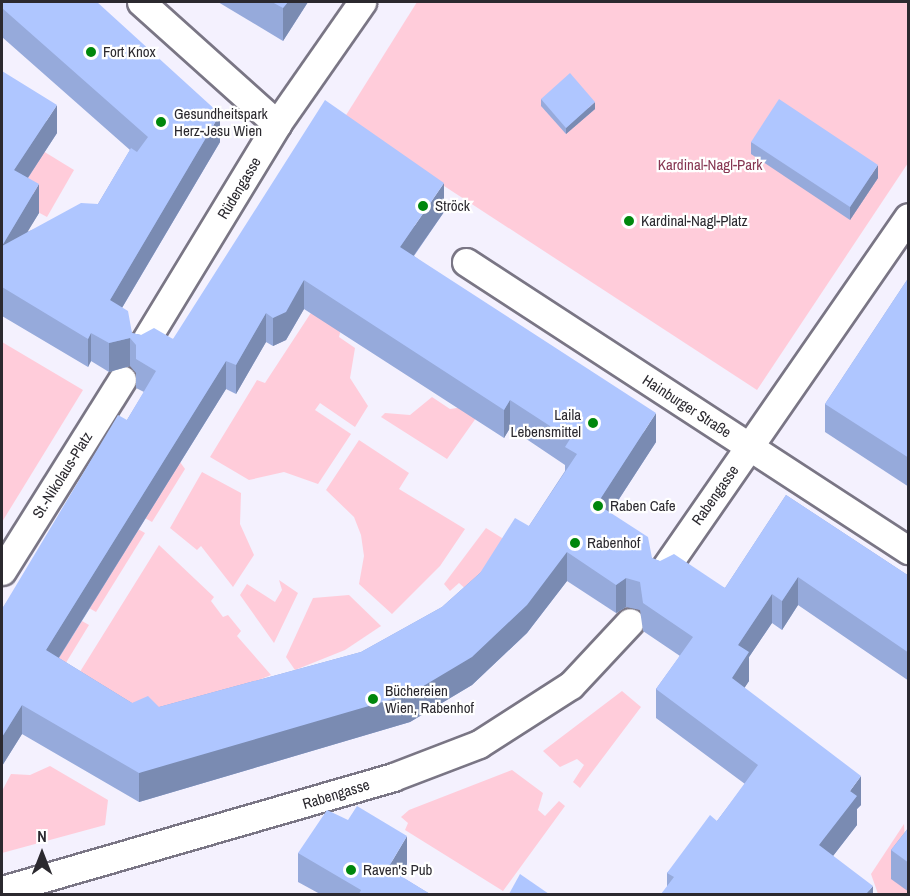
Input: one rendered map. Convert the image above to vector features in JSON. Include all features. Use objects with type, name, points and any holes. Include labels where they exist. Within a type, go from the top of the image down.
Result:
[{"type":"street","points":[[141,2],[277,124]]},
{"type":"street","name":"Rüdengasse","points":[[141,348],[277,124],[362,2]]},
{"type":"street","points":[[750,447],[909,217]]},
{"type":"street","name":"Hainburger Straße","points":[[466,262],[909,550]]},
{"type":"street","name":"St.-Nikolaus-Platz","points":[[2,571],[122,380]]},
{"type":"street","name":"Rabengasse","points":[[661,574],[750,447]]},
{"type":"street","name":"Rabengasse","points":[[2,890],[320,800],[470,748],[571,686],[630,622]]},
{"type":"green space","name":"Kardinal-Nagl-Park","points":[[417,2],[908,2],[908,163],[757,390],[343,120]]},
{"type":"green space","points":[[43,151],[74,170],[47,217],[14,199]]},
{"type":"green space","points":[[320,299],[343,321],[339,337],[355,348],[350,378],[368,406],[355,427],[320,403],[315,410],[351,434],[318,484],[284,472],[249,480],[210,457],[257,380],[265,383]]},
{"type":"green space","points":[[2,342],[83,390],[2,522]]},
{"type":"green space","points":[[432,397],[450,409],[486,404],[447,459],[381,417],[385,413],[410,415]]},
{"type":"green space","points":[[359,440],[409,473],[399,489],[465,529],[440,566],[392,614],[359,584],[364,556],[361,535],[354,517],[326,490]]},
{"type":"green space","points":[[180,462],[185,469],[152,522],[145,518]]},
{"type":"green space","points":[[202,472],[241,493],[240,524],[254,555],[233,587],[201,546],[197,550],[170,528]]},
{"type":"green space","points":[[486,528],[515,546],[480,602],[459,583],[450,591],[444,584]]},
{"type":"green space","points":[[138,529],[145,533],[96,612],[89,608]]},
{"type":"green space","points":[[159,545],[214,597],[211,601],[223,617],[228,615],[241,631],[237,636],[271,675],[148,725],[68,691]]},
{"type":"green space","points":[[279,580],[298,593],[274,643],[240,595],[247,584],[275,602],[282,590]]},
{"type":"green space","points":[[349,595],[381,626],[345,650],[295,670],[286,657],[313,598]]},
{"type":"green space","points":[[82,621],[89,625],[64,666],[56,662]]},
{"type":"green space","points":[[622,691],[641,707],[580,788],[573,782],[584,765],[577,759],[560,767],[543,751]]},
{"type":"green space","points":[[50,766],[108,800],[105,825],[2,853],[2,791],[11,774],[30,775]]},
{"type":"green space","points":[[512,770],[543,793],[538,810],[545,816],[559,801],[565,806],[503,891],[405,830],[408,823],[401,817],[409,810]]},
{"type":"green space","points":[[904,824],[908,894],[878,894],[871,874]]},
{"type":"building","points":[[2,2],[97,2],[220,114],[110,300],[128,311],[132,333],[141,335],[154,328],[173,339],[325,100],[444,183],[400,247],[656,413],[597,504],[648,537],[652,558],[660,561],[674,554],[725,588],[786,495],[909,576],[909,653],[798,577],[782,601],[772,594],[738,645],[749,652],[732,678],[861,776],[850,791],[857,796],[819,845],[873,886],[866,894],[661,894],[674,877],[667,873],[710,815],[717,821],[758,765],[656,689],[693,637],[643,603],[640,582],[626,578],[616,585],[567,552],[527,605],[472,657],[410,694],[139,773],[22,705],[2,737],[2,609],[118,415],[127,420],[156,371],[136,359],[136,345],[130,338],[109,343],[91,333],[88,339],[2,287],[2,246],[81,203],[98,204],[131,148],[137,152],[148,137],[2,8]],"holes":[[[304,280],[504,410],[510,400],[570,439],[565,447],[577,454],[529,526],[515,518],[480,573],[442,607],[361,652],[159,707],[148,696],[132,703],[46,650],[226,361],[236,365],[266,313],[273,318],[286,312]]]},
{"type":"building","points":[[272,2],[288,2],[283,8]]},
{"type":"building","points":[[2,71],[57,105],[14,170],[39,184],[2,246]]},
{"type":"building","points":[[570,73],[595,102],[566,128],[541,99]]},
{"type":"building","points":[[779,99],[878,165],[850,207],[751,142]]},
{"type":"building","points":[[909,277],[909,458],[825,404]]},
{"type":"building","points":[[357,806],[407,836],[388,868],[430,894],[359,894],[361,890],[298,853],[327,810],[348,820]]},
{"type":"building","points":[[909,827],[909,863],[891,850]]},
{"type":"building","points":[[520,874],[549,894],[509,894]]},
{"type":"place","name":"Fort Knox","points":[[91,52]]},
{"type":"place","name":"Gesundheitspark Herz-Jesu Wien","points":[[161,122]]},
{"type":"place","name":"Ströck","points":[[423,206]]},
{"type":"place","name":"Kardinal-Nagl-Platz","points":[[629,221]]},
{"type":"place","name":"Laila Lebensmittel","points":[[593,423]]},
{"type":"place","name":"Raben Cafe","points":[[598,506]]},
{"type":"place","name":"Rabenhof","points":[[575,543]]},
{"type":"place","name":"Büchereien Wien, Rabenhof","points":[[373,699]]},
{"type":"place","name":"Raven's Pub","points":[[351,870]]}]
